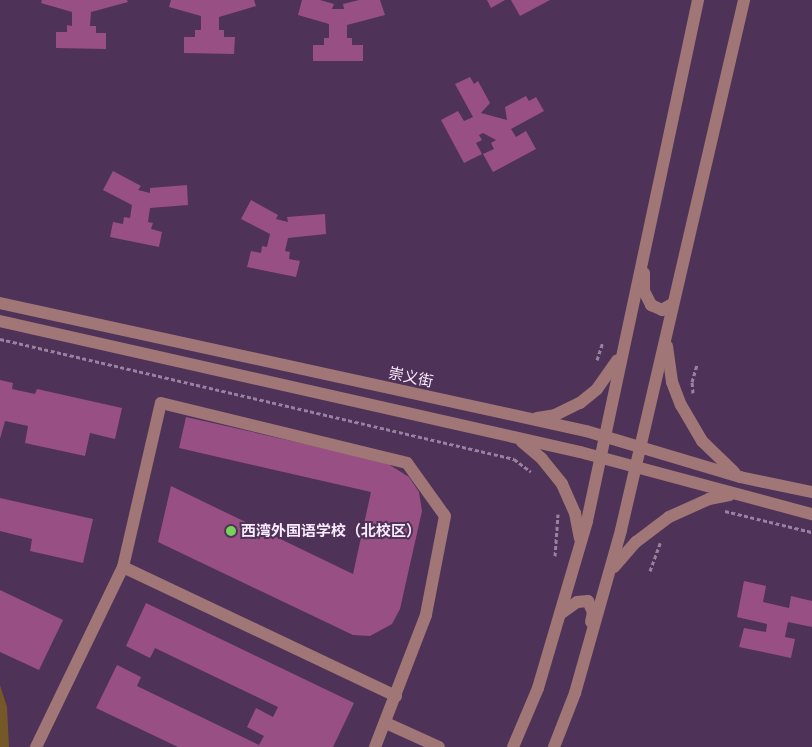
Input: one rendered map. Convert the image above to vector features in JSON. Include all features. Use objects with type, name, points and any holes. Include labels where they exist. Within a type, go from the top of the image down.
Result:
[{"type":"street","points":[[513,747],[538,688],[580,544],[601,457],[643,251],[698,0]]},
{"type":"street","points":[[554,747],[586,654],[636,467],[672,304],[744,0]]},
{"type":"street","points":[[643,251],[644,291],[651,305],[662,310],[672,304]]},
{"type":"street","name":"崇义街","points":[[0,303],[605,436],[740,477],[812,492]]},
{"type":"street","points":[[0,321],[601,457],[730,494],[812,514]]},
{"type":"street","points":[[528,419],[555,415],[580,403],[597,389],[611,371],[627,330]]},
{"type":"street","points":[[666,333],[667,358],[681,405],[702,441],[740,477]]},
{"type":"street","points":[[36,747],[123,567],[161,403],[407,463],[445,516],[426,615],[386,723],[375,747]]},
{"type":"street","points":[[518,439],[542,459],[562,484],[575,513],[580,544]]},
{"type":"street","points":[[609,573],[636,542],[669,517],[702,502],[730,494]]},
{"type":"street","points":[[123,567],[396,696]]},
{"type":"street","points":[[560,614],[577,602],[588,601],[593,612],[586,654]]},
{"type":"street","points":[[386,723],[440,747]]},
{"type":"path","points":[[0,339],[514,459],[535,474]]},
{"type":"path","points":[[596,364],[603,342]]},
{"type":"path","points":[[694,399],[692,382],[697,364]]},
{"type":"path","points":[[555,505],[558,538],[555,556]]},
{"type":"path","points":[[723,511],[812,532]]},
{"type":"path","points":[[650,571],[663,538]]},
{"type":"shaded area","points":[[0,685],[7,707],[9,747],[0,747]]},
{"type":"building","points":[[42,0],[127,0],[128,2],[91,12],[90,26],[96,26],[96,33],[106,33],[106,49],[56,48],[56,32],[67,32],[67,25],[72,26],[72,12],[41,3]]},
{"type":"building","points":[[171,0],[254,0],[256,6],[219,17],[219,30],[224,30],[224,37],[235,37],[234,54],[184,53],[184,37],[195,37],[195,30],[201,30],[201,16],[169,7]]},
{"type":"building","points":[[302,0],[320,0],[334,4],[332,9],[344,9],[343,4],[359,0],[380,0],[385,15],[347,25],[347,38],[352,38],[352,45],[363,45],[363,61],[313,61],[313,45],[324,45],[324,38],[329,38],[329,24],[298,15]]},
{"type":"building","points":[[487,0],[505,0],[491,8]]},
{"type":"building","points":[[511,0],[550,0],[520,16]]},
{"type":"building","points":[[470,77],[474,84],[478,81],[490,103],[481,113],[507,120],[505,107],[526,96],[529,101],[536,97],[544,111],[511,129],[516,137],[526,131],[536,149],[493,172],[483,154],[494,149],[491,143],[496,140],[483,133],[479,135],[482,140],[476,143],[482,154],[464,163],[441,120],[458,111],[464,121],[473,117],[455,84]]},
{"type":"building","points":[[113,171],[141,186],[138,190],[150,193],[150,188],[187,185],[188,205],[150,208],[148,222],[153,223],[151,229],[162,232],[159,247],[110,237],[113,222],[123,224],[124,217],[130,218],[132,205],[103,190]]},
{"type":"building","points":[[251,200],[278,215],[276,219],[288,222],[287,217],[325,214],[326,234],[288,238],[285,251],[290,252],[289,259],[300,261],[296,277],[247,267],[251,251],[261,253],[262,246],[267,247],[270,234],[241,219]]},
{"type":"building","points":[[0,380],[13,383],[12,389],[35,394],[37,389],[122,408],[115,439],[90,433],[85,456],[25,443],[28,426],[5,421],[0,439]]},
{"type":"building","points":[[186,417],[385,462],[409,477],[419,492],[422,511],[400,609],[392,624],[370,636],[353,635],[158,542],[171,486],[353,574],[371,492],[179,448]]},
{"type":"building","points":[[0,498],[93,519],[83,563],[30,551],[32,539],[0,531]]},
{"type":"building","points":[[744,581],[766,586],[763,602],[789,608],[791,596],[812,601],[812,627],[788,622],[785,637],[795,639],[791,658],[739,647],[744,628],[766,632],[767,624],[737,617]]},
{"type":"building","points":[[0,590],[63,620],[39,670],[0,652]]},
{"type":"building","points":[[146,603],[354,703],[333,747],[178,747],[96,708],[117,665],[141,677],[137,686],[259,745],[264,736],[247,727],[256,708],[273,717],[278,707],[155,648],[150,658],[126,646]]},
{"type":"place","name":"西湾外国语学校（北校区）","points":[[231,531]]}]
